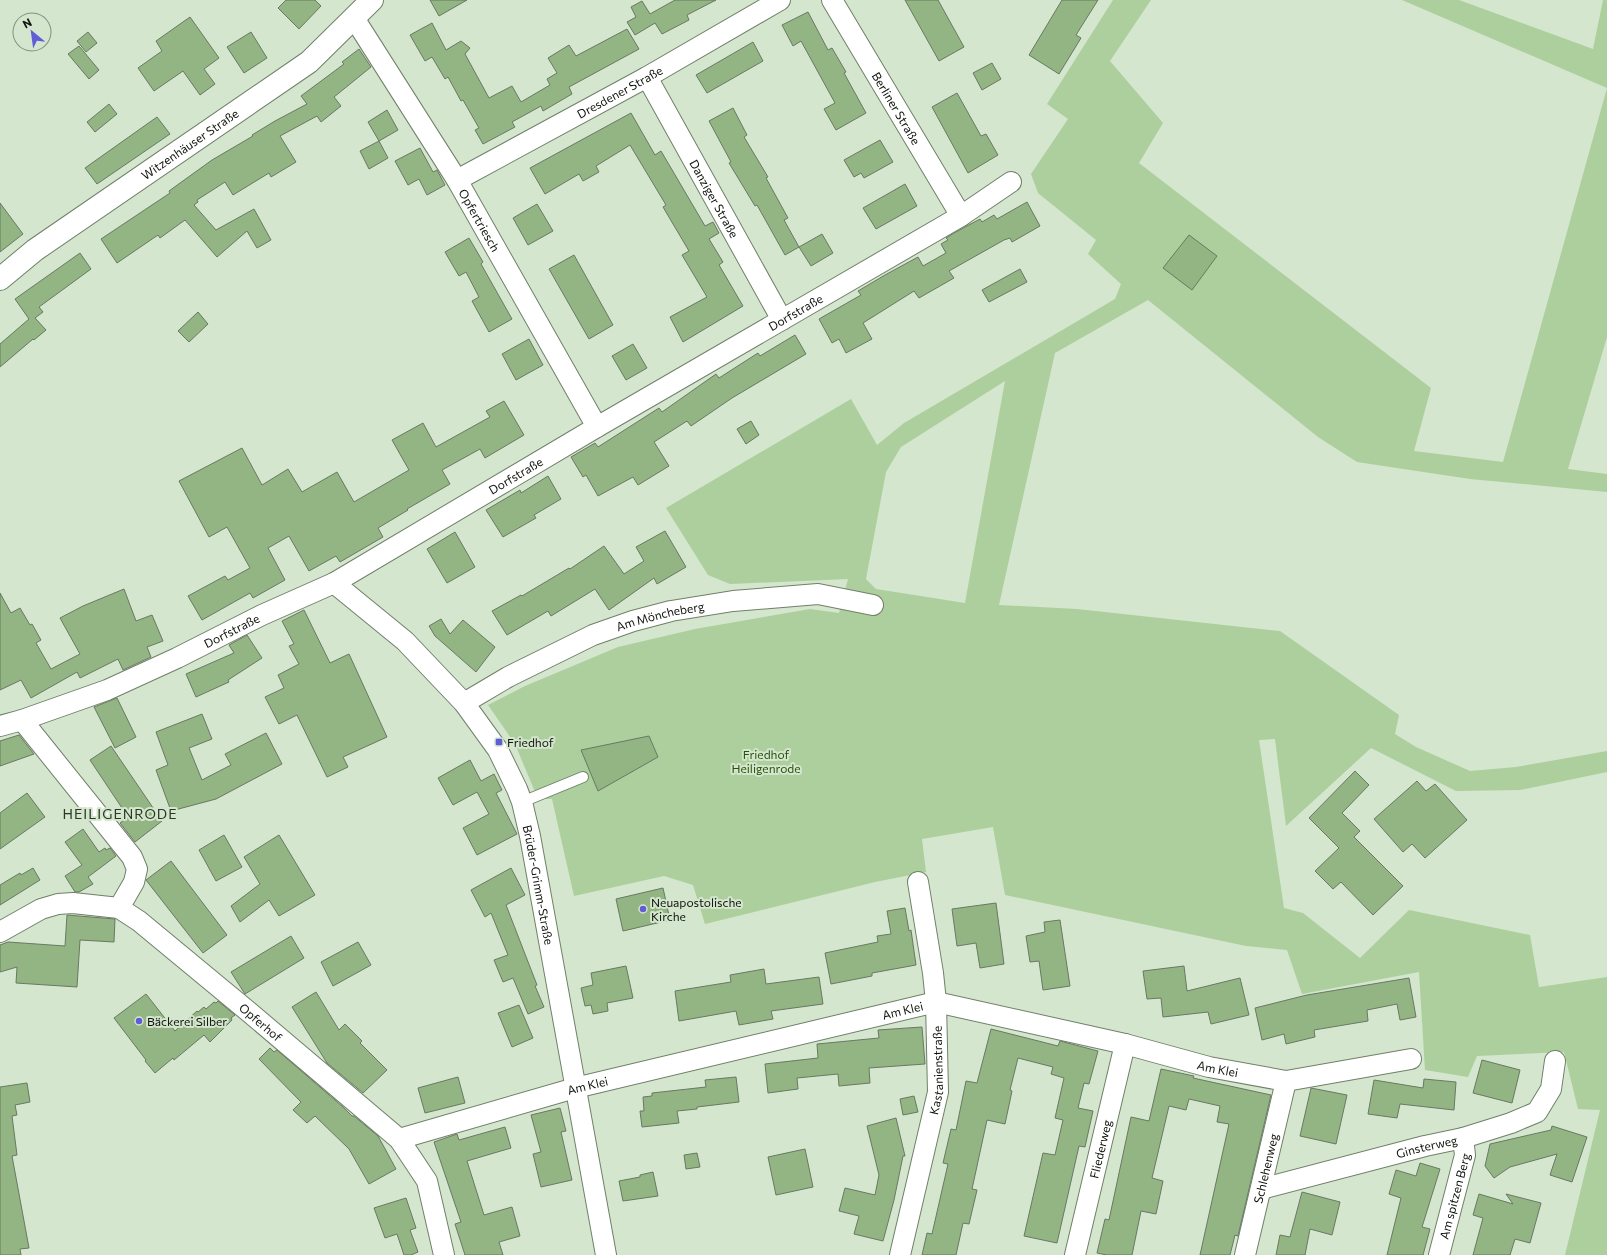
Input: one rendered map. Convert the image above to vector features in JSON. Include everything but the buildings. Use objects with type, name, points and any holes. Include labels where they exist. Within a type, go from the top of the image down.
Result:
[{"type":"main road","name":"Witzenhäuser Straße","points":[[0,279],[35,250],[309,62],[372,0]]},
{"type":"street","name":"Dresdener Straße","points":[[457,180],[647,76],[780,0]]},
{"type":"street","name":"Berliner Straße","points":[[832,0],[961,216]]},
{"type":"street","name":"Opfertriesch","points":[[354,18],[457,180],[597,427]]},
{"type":"street","name":"Danziger Straße","points":[[647,76],[782,320]]},
{"type":"street","name":"Dorfstraße","points":[[0,726],[22,720],[107,690],[177,658],[262,615],[334,583],[597,427],[961,216],[1011,182]]},
{"type":"street","name":"Brüder-Grimm-Straße","points":[[334,583],[405,642],[464,703],[498,750],[522,802],[530,836],[606,1255]]},
{"type":"street","name":"Am Möncheberg","points":[[464,703],[508,677],[593,635],[633,621],[671,611],[733,601],[818,594],[873,605]]},
{"type":"street","points":[[22,720],[132,856],[137,869],[134,882],[119,908]]},
{"type":"street","name":"Kastanienstraße","points":[[900,1255],[938,1092],[936,1002],[933,972],[918,882]]},
{"type":"street","name":"Opferhof","points":[[0,932],[41,909],[58,904],[73,903],[119,908],[139,921],[399,1139],[427,1181],[444,1255]]},
{"type":"street","name":"Am Klei","points":[[399,1139],[575,1088],[936,1002],[1124,1044],[1209,1067],[1286,1081],[1410,1059]]},
{"type":"street","name":"Fliederweg","points":[[1075,1255],[1124,1044]]},
{"type":"street","name":"Ginsterweg","points":[[1261,1189],[1418,1148],[1464,1138],[1537,1112],[1551,1089],[1555,1061]]},
{"type":"street","name":"Schlehenweg","points":[[1245,1255],[1286,1081]]},
{"type":"street","name":"Am spitzen Berg","points":[[1440,1255],[1466,1155],[1464,1138]]},
{"type":"lane","points":[[522,802],[583,777]]},
{"type":"green space","name":"Friedhof Heiligenrode","points":[[1113,0],[1151,0],[1110,61],[1163,123],[1139,163],[1431,388],[1414,451],[1503,462],[1607,88],[1607,337],[1568,469],[1607,474],[1607,492],[1470,479],[1357,462],[1318,437],[1148,300],[1055,353],[999,605],[1077,609],[1280,631],[1399,715],[1395,734],[1416,747],[1470,771],[1516,767],[1607,751],[1607,772],[1520,790],[1456,791],[1371,748],[1286,826],[1275,739],[1259,740],[1284,908],[1303,913],[1360,958],[1409,910],[1530,935],[1539,987],[1607,977],[1607,1255],[1565,1255],[1600,1110],[1578,1109],[1564,1052],[1477,1056],[1468,1077],[1425,1070],[1419,972],[1302,994],[1287,950],[1246,946],[1005,895],[993,827],[922,839],[926,872],[875,882],[705,924],[693,885],[664,876],[574,896],[552,799],[538,799],[515,744],[488,705],[525,686],[618,647],[695,629],[810,609],[839,613],[848,579],[730,584],[708,575],[666,508],[851,399],[877,445],[904,423],[1115,299],[1121,284],[1088,254],[1096,240],[1038,193],[1031,174],[1068,119],[1047,104]],"holes":[[[1005,381],[965,603],[876,589],[866,579],[886,472],[901,447]]]},
{"type":"green space","points":[[1402,0],[1459,0],[1593,49],[1603,0],[1607,0],[1607,88]]},
{"type":"place","name":"Friedhof","points":[[499,742]]},
{"type":"place","name":"Neuapostolische Kirche","points":[[643,909]]},
{"type":"place","name":"Bäckerei Silber","points":[[139,1021]]},
{"type":"district","name":"HEILIGENRODE","points":[[120,813]]}]
